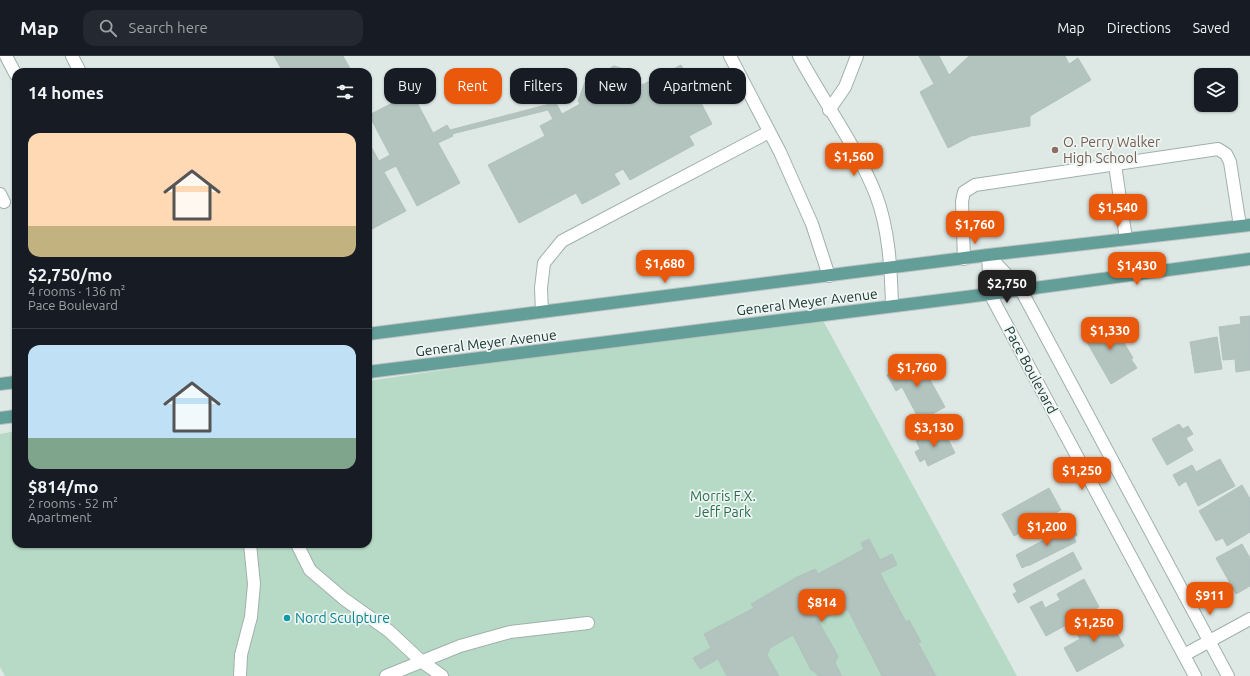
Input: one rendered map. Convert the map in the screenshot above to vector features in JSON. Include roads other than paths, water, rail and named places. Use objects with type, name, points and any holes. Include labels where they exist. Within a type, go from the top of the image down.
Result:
[{"type":"main road","name":"General Meyer Avenue","points":[[372,333],[988,255],[1245,226]]},
{"type":"main road","name":"General Meyer Avenue","points":[[372,371],[990,294],[1250,259]]},
{"type":"main road","points":[[0,384],[12,382]]},
{"type":"main road","points":[[0,418],[12,416]]},
{"type":"street","points":[[6,56],[12,68]]},
{"type":"street","points":[[72,56],[78,68]]},
{"type":"street","points":[[730,56],[769,132],[812,224],[830,276]]},
{"type":"street","points":[[798,56],[830,110],[876,196],[891,268],[892,306]]},
{"type":"street","points":[[830,110],[845,87],[857,56]]},
{"type":"street","points":[[542,312],[541,288],[544,264],[562,241],[769,132]]},
{"type":"street","points":[[964,259],[962,201],[964,192],[975,185],[1218,150],[1226,154],[1230,162],[1245,226]]},
{"type":"street","points":[[1115,165],[1126,239]]},
{"type":"street","name":"Pace Boulevard","points":[[988,255],[1021,290],[1228,676]]},
{"type":"street","name":"Pace Boulevard","points":[[988,255],[990,294],[1195,676]]},
{"type":"street","points":[[240,676],[241,655],[251,617],[254,584],[250,548]]},
{"type":"street","points":[[299,548],[310,570],[344,599],[389,631],[421,661],[442,676]]},
{"type":"street","points":[[1184,655],[1250,619]]},
{"type":"street","points":[[386,676],[460,646],[510,632],[588,623]]},
{"type":"place","name":"O. Perry Walker High School","points":[[1055,150]]},
{"type":"place","name":"Nord Sculpture","points":[[287,618]]},
{"type":"park label","name":"Morris F.X. Jeff Park","points":[[723,504]]}]
